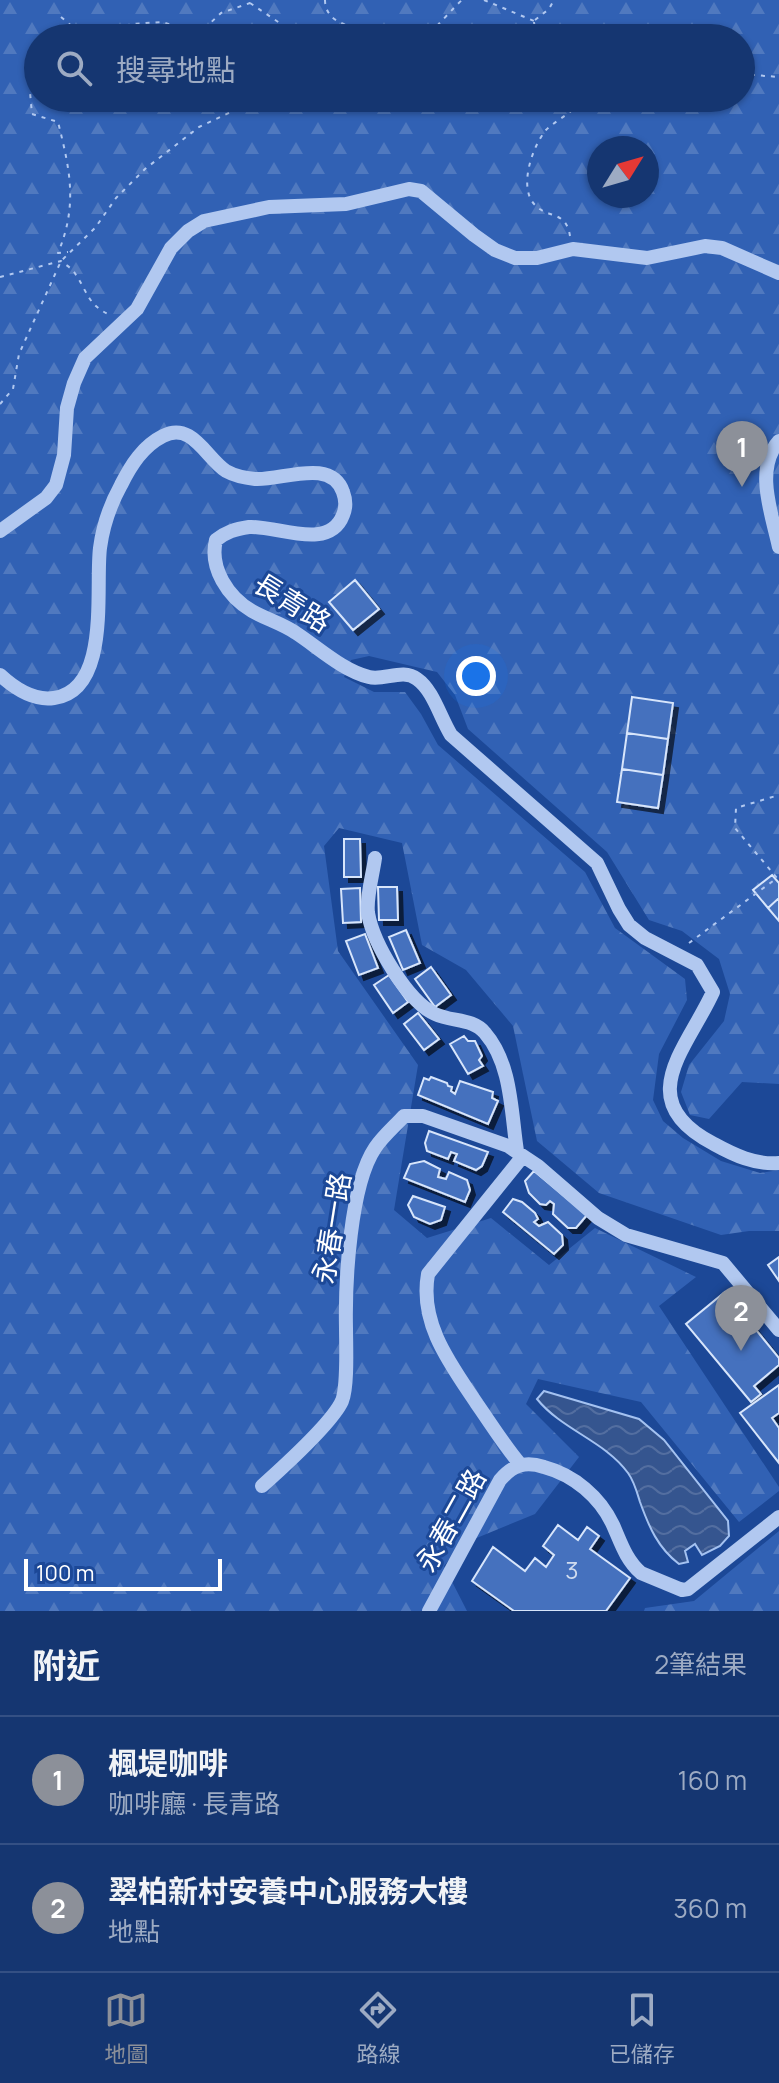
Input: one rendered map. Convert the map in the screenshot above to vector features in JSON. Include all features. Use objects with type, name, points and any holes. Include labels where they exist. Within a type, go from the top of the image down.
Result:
[{"type":"street","points":[[0,531],[46,498],[56,485],[64,455],[65,422],[74,383],[85,358],[102,339],[126,322],[145,296],[171,248],[204,221],[256,209],[346,204],[409,189],[421,191],[495,250],[515,258],[537,258],[573,249],[647,258],[705,246],[722,248],[779,273]]},
{"type":"street","name":"長青路","points":[[0,675],[25,693],[39,698],[64,695],[82,681],[94,656],[100,546],[107,514],[133,462],[157,439],[170,432],[188,435],[225,470],[240,477],[258,480],[316,472],[327,474],[343,490],[346,507],[340,523],[328,532],[306,535],[251,527],[227,531],[216,540],[214,560],[231,593],[252,611],[295,632],[345,667],[374,678],[401,674],[419,680],[433,694],[435,707],[451,735],[597,863],[629,925],[645,938],[697,965],[713,992],[673,1065],[671,1081],[675,1111],[685,1125],[735,1155],[754,1161],[779,1163]]},
{"type":"street","points":[[779,441],[767,461],[766,476],[779,547]]},
{"type":"street","points":[[375,858],[368,912],[391,967],[410,996],[430,1012],[445,1019],[473,1023],[485,1033],[501,1060],[507,1078],[520,1154],[428,1274],[425,1290],[431,1321],[442,1352],[520,1464]]},
{"type":"street","name":"永春一路","points":[[262,1486],[319,1430],[342,1401],[351,1246],[362,1175],[375,1148],[404,1116],[423,1116],[481,1135],[520,1154],[598,1218],[626,1235],[723,1263],[779,1330]]},
{"type":"street","name":"永春二路","points":[[429,1611],[500,1480],[508,1470],[520,1464],[547,1468],[573,1479],[595,1497],[612,1522],[623,1550],[635,1568],[682,1590],[688,1589],[779,1517]]},
{"type":"path","points":[[325,0],[330,16],[347,24]]},
{"type":"path","points":[[438,24],[462,0]]},
{"type":"path","points":[[484,0],[534,21]]},
{"type":"path","points":[[534,21],[549,9],[554,0]]},
{"type":"path","points":[[209,24],[221,13],[251,2],[282,24]]},
{"type":"path","points":[[61,17],[69,24]]},
{"type":"path","points":[[130,24],[169,24]]},
{"type":"path","points":[[755,75],[779,77]]},
{"type":"path","points":[[32,112],[58,122],[71,175],[67,231],[58,253],[69,252]]},
{"type":"path","points":[[0,404],[13,389],[19,354],[61,261],[95,228],[116,198],[145,169],[199,127],[231,112]]},
{"type":"path","points":[[570,112],[546,131],[525,178],[527,194],[537,208],[558,215],[569,228],[573,249]]},
{"type":"path","points":[[61,261],[76,274],[83,291],[98,309],[126,322]]},
{"type":"path","points":[[0,277],[61,261]]},
{"type":"path","points":[[675,953],[777,878],[735,828],[736,808],[779,795]]},
{"type":"green space","points":[[0,0],[779,0],[779,1084],[742,1082],[709,1119],[690,1115],[681,1092],[689,1065],[724,1021],[730,994],[719,959],[682,931],[649,920],[607,852],[468,729],[455,695],[437,672],[369,656],[351,660],[344,677],[374,692],[405,692],[438,745],[585,872],[615,928],[685,979],[687,1000],[659,1054],[653,1100],[663,1121],[683,1138],[721,1161],[760,1173],[779,1170],[779,1231],[721,1235],[599,1193],[537,1141],[513,1026],[466,970],[422,945],[402,843],[339,828],[324,846],[338,951],[418,1065],[394,1210],[427,1238],[491,1218],[549,1265],[595,1228],[696,1277],[659,1306],[779,1491],[739,1522],[641,1402],[538,1379],[526,1404],[579,1457],[535,1514],[462,1544],[444,1566],[467,1611],[0,1611]]},
{"type":"green space","points":[[779,1531],[779,1611],[644,1611],[645,1608],[694,1601]]},
{"type":"water","points":[[544,1391],[639,1419],[664,1440],[728,1521],[729,1536],[720,1546],[702,1555],[695,1544],[685,1551],[688,1562],[679,1564],[655,1536],[628,1473],[608,1452],[547,1410],[537,1399]]},
{"type":"building","points":[[355,580],[379,609],[353,630],[329,602]]},
{"type":"building","points":[[632,697],[673,703],[668,739],[627,733]]},
{"type":"building","points":[[627,733],[668,739],[663,775],[622,769]]},
{"type":"building","points":[[622,769],[663,775],[658,808],[617,802]]},
{"type":"building","points":[[344,839],[360,839],[361,877],[344,877]]},
{"type":"building","points":[[772,875],[779,883],[779,898],[768,908],[753,890]]},
{"type":"building","points":[[378,887],[397,887],[398,920],[379,920]]},
{"type":"building","points":[[360,888],[361,922],[343,923],[341,889]]},
{"type":"building","points":[[779,898],[779,921],[768,908]]},
{"type":"building","points":[[406,930],[420,963],[403,970],[389,937]]},
{"type":"building","points":[[365,934],[378,968],[359,975],[346,941]]},
{"type":"building","points":[[431,967],[451,995],[435,1007],[415,979]]},
{"type":"building","points":[[389,975],[408,1002],[393,1013],[374,985]]},
{"type":"building","points":[[418,1013],[439,1039],[424,1050],[404,1024]]},
{"type":"building","points":[[464,1036],[468,1041],[475,1041],[482,1056],[479,1060],[483,1066],[468,1074],[450,1044]]},
{"type":"building","points":[[431,1077],[447,1083],[455,1094],[460,1081],[493,1092],[492,1098],[498,1101],[488,1124],[418,1095],[424,1078],[429,1080]]},
{"type":"building","points":[[429,1131],[488,1152],[482,1166],[476,1170],[454,1161],[457,1154],[451,1152],[448,1159],[427,1151],[425,1143]]},
{"type":"building","points":[[424,1161],[440,1169],[438,1177],[446,1179],[449,1172],[467,1180],[470,1190],[465,1202],[404,1178],[410,1164]]},
{"type":"building","points":[[534,1171],[587,1215],[576,1228],[568,1228],[553,1214],[554,1204],[550,1201],[546,1205],[540,1204],[529,1193],[525,1181]]},
{"type":"building","points":[[413,1196],[445,1207],[441,1220],[430,1224],[414,1217],[408,1205]]},
{"type":"building","points":[[513,1199],[535,1213],[538,1219],[534,1222],[539,1226],[548,1222],[562,1235],[563,1245],[554,1254],[503,1212]]},
{"type":"building","points":[[779,1257],[779,1281],[768,1265]]},
{"type":"building","points":[[725,1292],[779,1358],[779,1365],[754,1386],[761,1394],[751,1402],[686,1324]]},
{"type":"building","points":[[779,1385],[779,1413],[772,1418],[779,1428],[779,1463],[740,1413]]},
{"type":"building","points":[[558,1525],[578,1540],[587,1527],[599,1536],[590,1549],[630,1578],[606,1611],[514,1611],[472,1581],[493,1547],[525,1571],[535,1558],[546,1567],[554,1555],[543,1546]]},
{"type":"place","name":"楓堤咖啡","points":[[742,487]]},
{"type":"place","name":"翠柏新村安養中心服務大樓","points":[[741,1351]]}]
